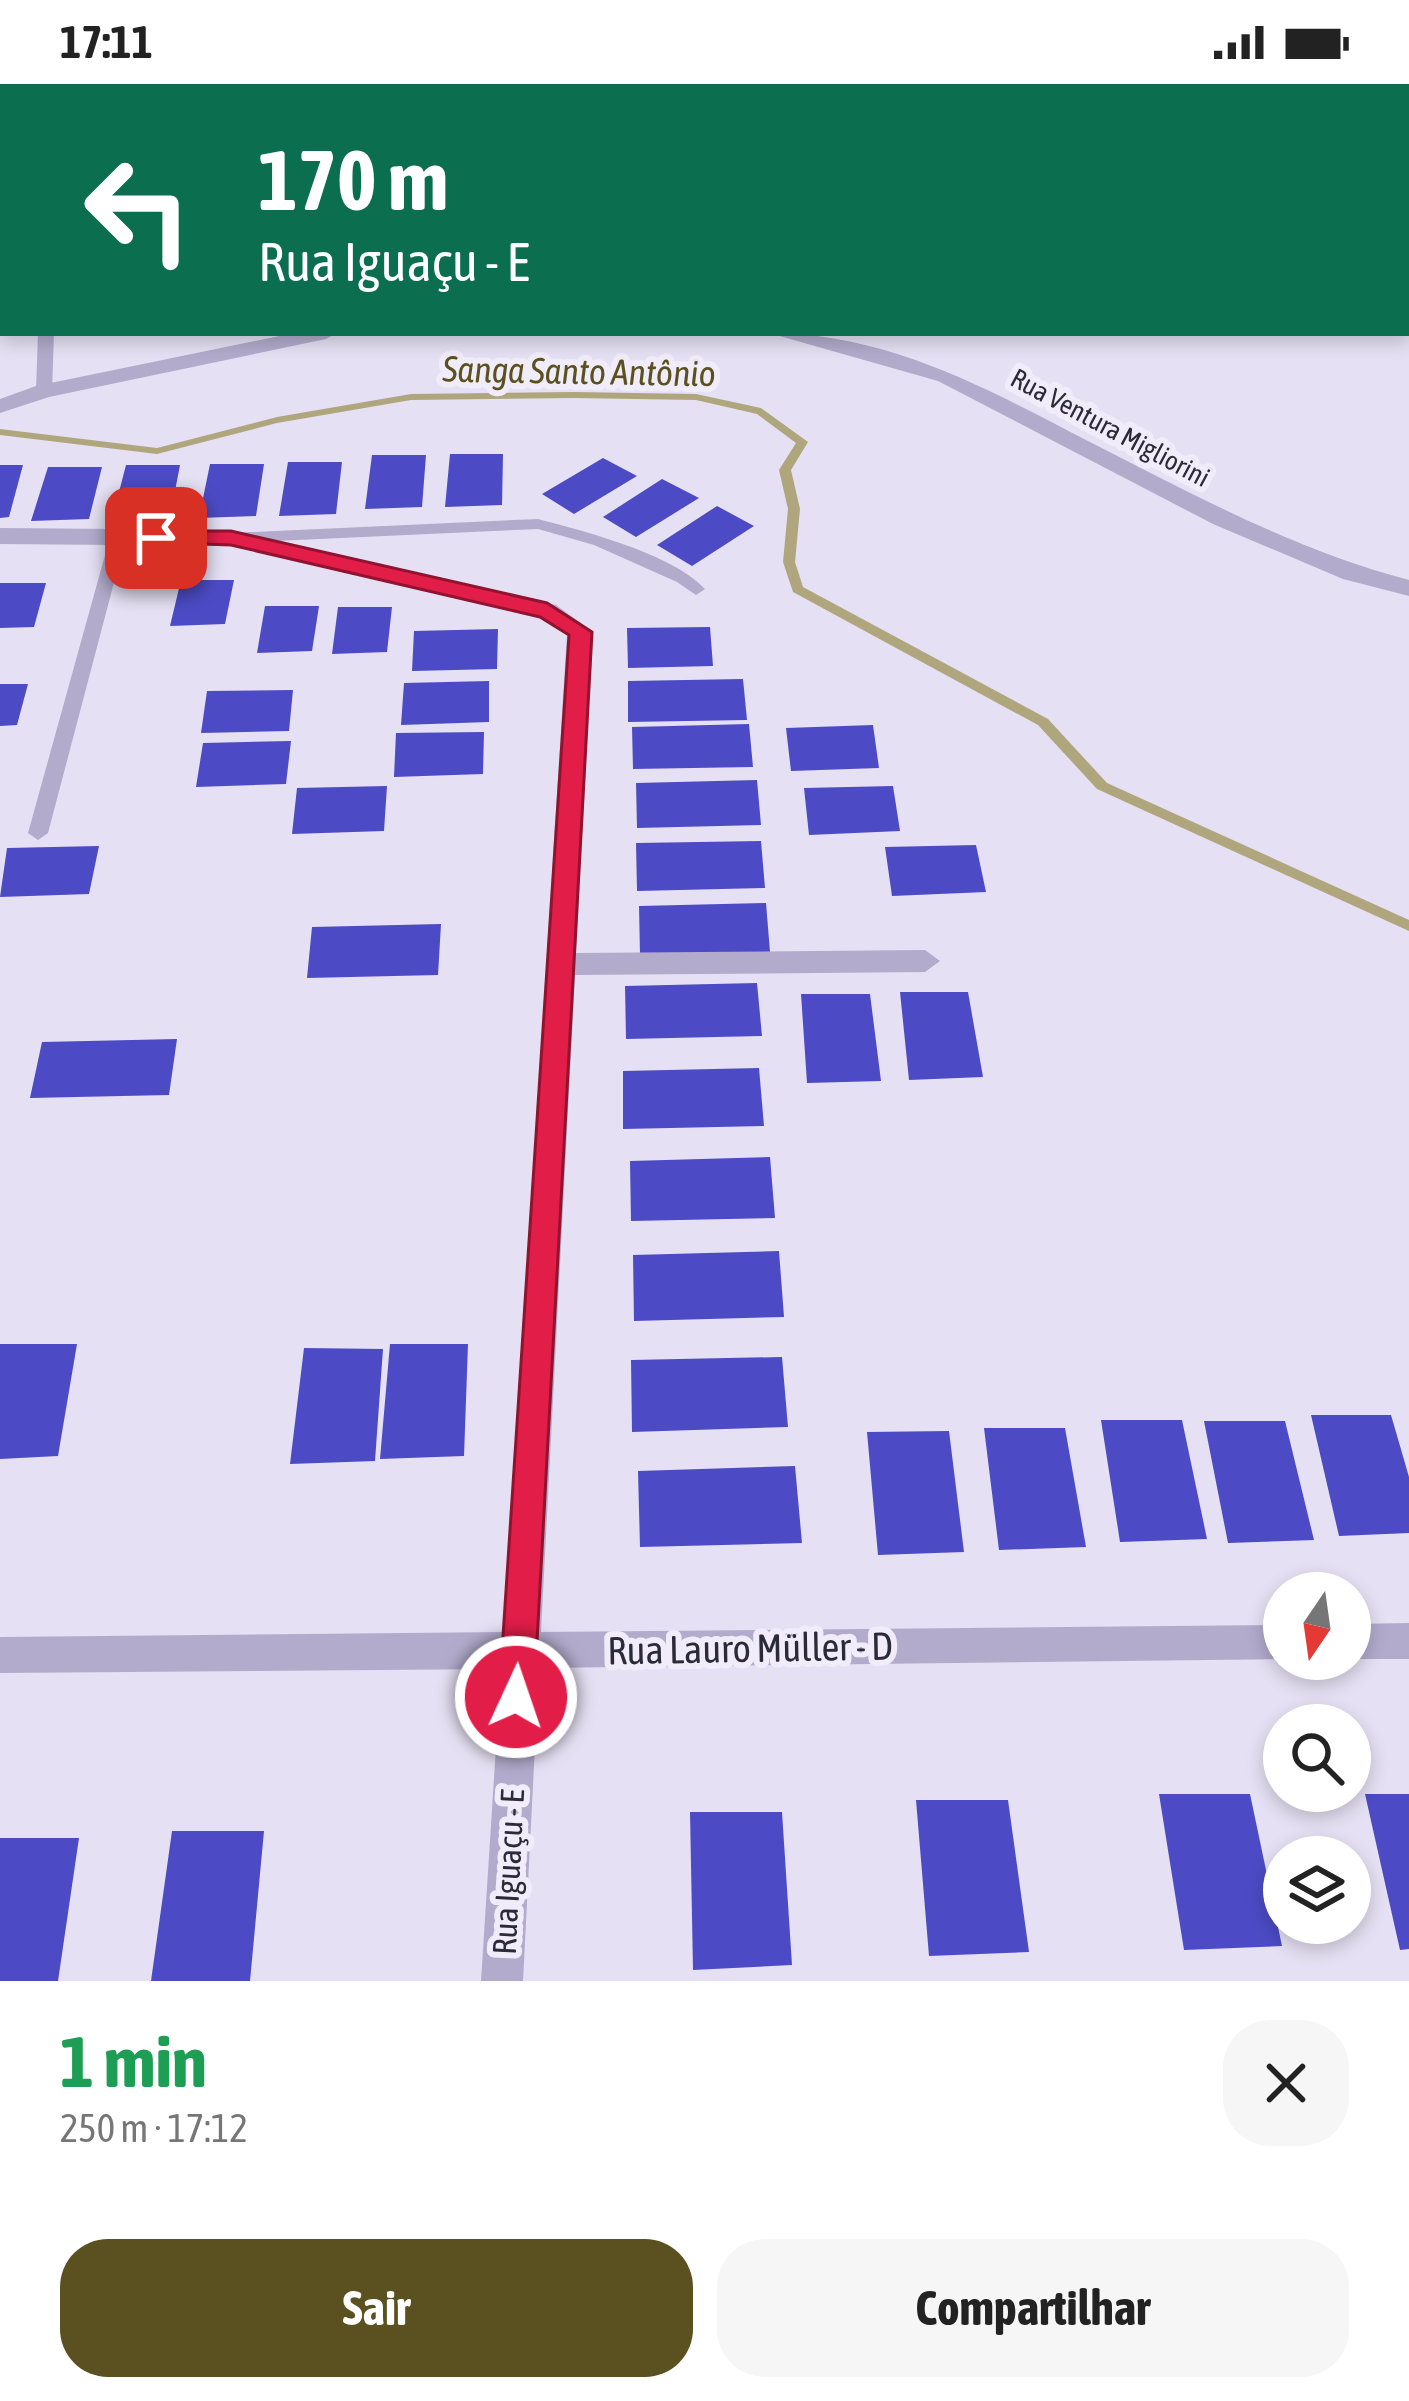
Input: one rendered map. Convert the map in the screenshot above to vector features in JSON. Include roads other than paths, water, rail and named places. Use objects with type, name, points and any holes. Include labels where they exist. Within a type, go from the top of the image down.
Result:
[{"type":"street","points":[[0,406],[44,391],[311,336]]},
{"type":"street","name":"Rua Ventura Migliorini","points":[[795,336],[880,354],[946,376],[1221,519],[1352,573],[1409,588]]},
{"type":"street","name":"Rua Iguaçu - E","points":[[0,536],[231,538],[547,611],[580,632],[502,1981]]},
{"type":"street","points":[[560,964],[925,961]]},
{"type":"street","points":[[1371,1642],[1409,1641]]},
{"type":"street","name":"Rua Lauro Müller - D","points":[[0,1655],[1263,1642]]},
{"type":"lane","points":[[44,391],[46,336]]},
{"type":"lane","points":[[231,538],[538,524],[600,541],[683,578],[696,590]]},
{"type":"lane","points":[[38,832],[118,537]]},
{"type":"waterway","name":"Sanga Santo Antônio","points":[[0,432],[157,451],[277,420],[411,397],[696,397],[761,411],[802,442],[785,470],[794,509],[789,562],[797,589],[1043,722],[1102,786],[1409,926]]}]
